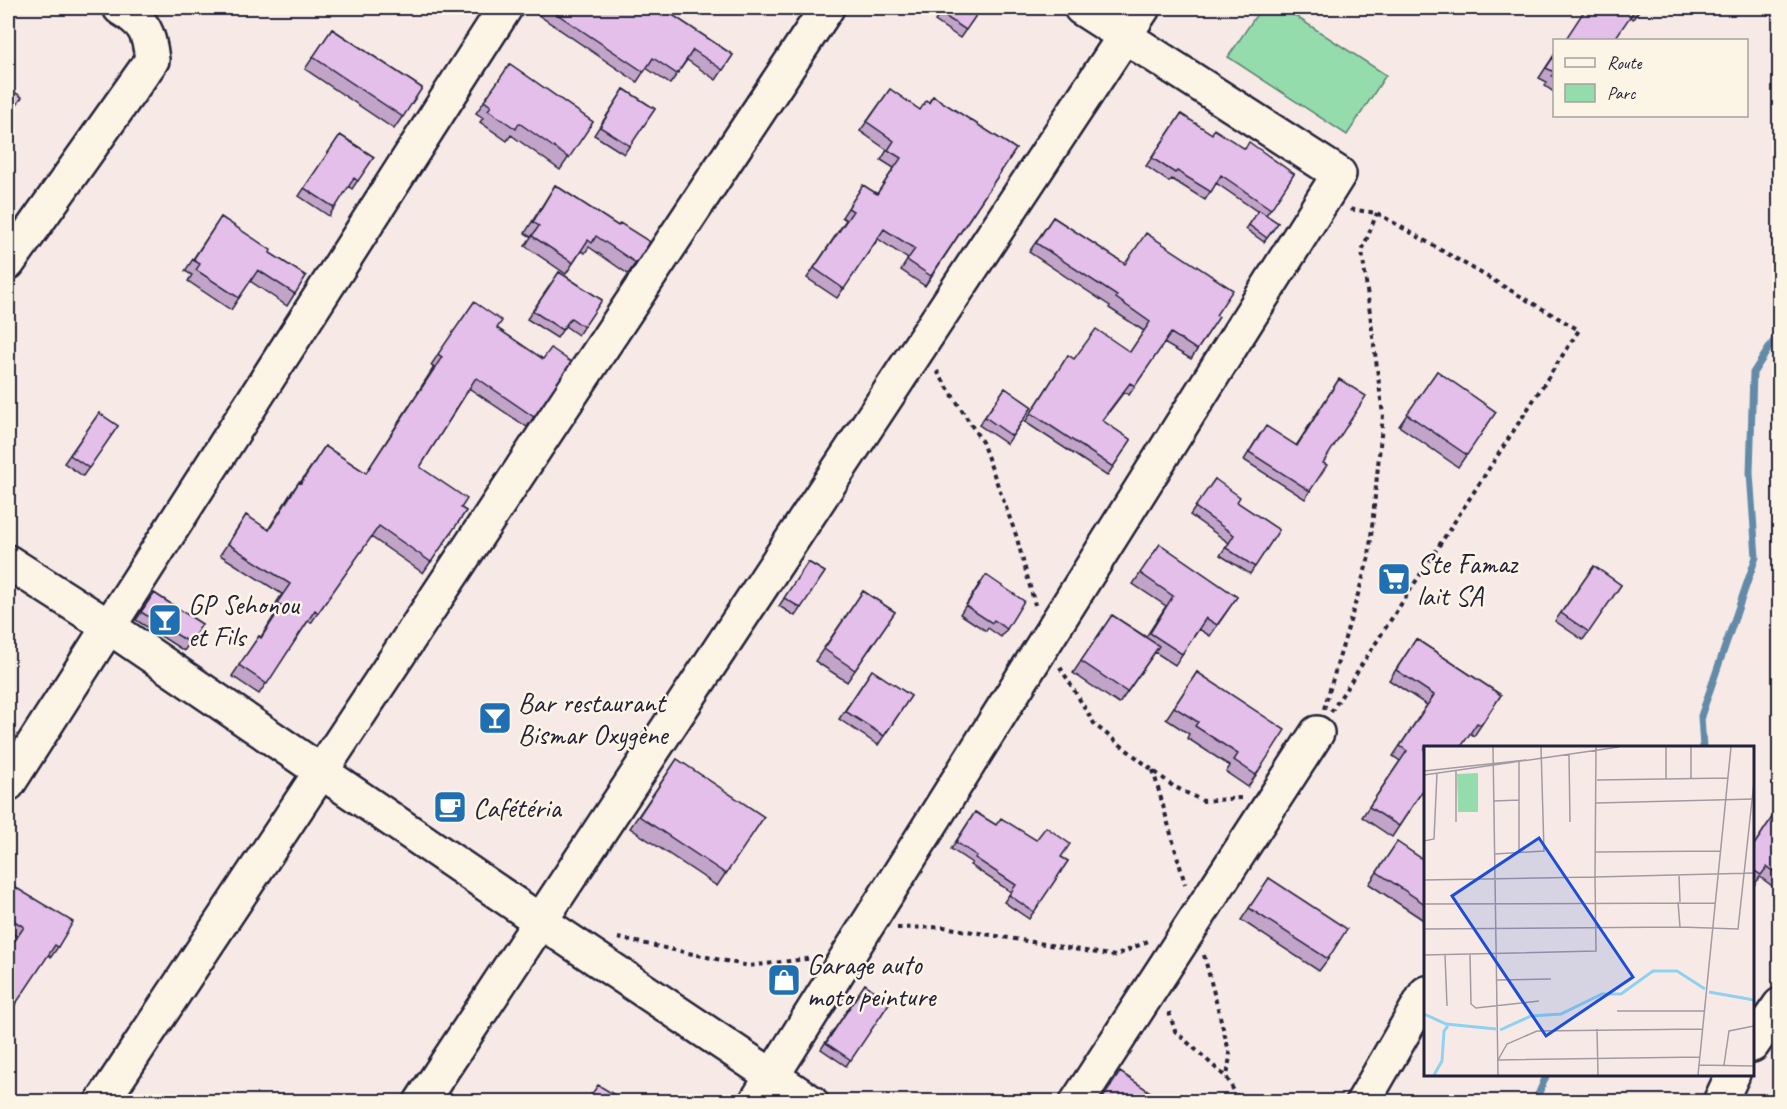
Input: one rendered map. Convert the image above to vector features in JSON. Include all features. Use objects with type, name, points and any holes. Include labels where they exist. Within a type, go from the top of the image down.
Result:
[{"type":"street","points":[[8,263],[152,60],[149,36],[133,16],[120,8]]},
{"type":"street","points":[[8,784],[505,8]]},
{"type":"street","points":[[102,1101],[827,8]]},
{"type":"street","points":[[764,1089],[1340,174],[1081,8]]},
{"type":"street","points":[[421,1101],[1143,8]]},
{"type":"street","points":[[8,562],[108,626],[540,921],[764,1089],[811,1101]]},
{"type":"street","points":[[1077,1101],[1317,733]]},
{"type":"street","points":[[1363,1101],[1424,995]]},
{"type":"street","points":[[1754,1042],[1779,1005]]},
{"type":"street","points":[[1720,1101],[1732,1076]]},
{"type":"path","points":[[1317,733],[1579,330],[1377,213],[1320,205]]},
{"type":"path","points":[[1317,733],[1369,557],[1383,415],[1362,251],[1377,213]]},
{"type":"path","points":[[1158,977],[1175,1031],[1227,1078],[1240,1101]]},
{"type":"green space","points":[[1261,8],[1283,8],[1386,75],[1347,135],[1228,57]]},
{"type":"building","points":[[548,8],[662,8],[733,55],[723,70],[693,50],[677,74],[653,58],[644,72]]},
{"type":"building","points":[[944,8],[981,8],[966,30],[940,13]]},
{"type":"building","points":[[1586,8],[1636,8],[1615,39],[1566,39]]},
{"type":"building","points":[[332,29],[422,88],[403,117],[313,57]]},
{"type":"building","points":[[1553,58],[1553,72],[1546,68]]},
{"type":"building","points":[[510,64],[593,122],[569,158],[519,123],[516,129],[488,110],[491,106],[484,101]]},
{"type":"building","points":[[8,88],[22,97],[8,119]]},
{"type":"building","points":[[624,89],[655,109],[630,146],[600,127]]},
{"type":"building","points":[[890,89],[920,110],[926,101],[929,103],[933,96],[1016,149],[931,276],[907,260],[915,249],[884,229],[844,289],[814,268],[853,211],[848,208],[863,185],[877,194],[901,158],[888,150],[894,141],[867,122]]},
{"type":"building","points":[[1181,114],[1212,134],[1214,129],[1245,149],[1249,142],[1294,174],[1271,209],[1221,175],[1211,192],[1152,158]]},
{"type":"building","points":[[340,135],[374,157],[358,181],[354,178],[335,208],[304,188]]},
{"type":"building","points":[[555,185],[618,226],[620,223],[650,242],[636,263],[596,236],[592,243],[588,240],[573,263],[532,236],[539,226],[533,222]]},
{"type":"building","points":[[1259,210],[1278,223],[1267,238],[1249,225]]},
{"type":"building","points":[[221,217],[306,276],[295,294],[258,270],[239,298],[196,270],[200,264],[193,260]]},
{"type":"building","points":[[1053,217],[1125,264],[1146,233],[1233,290],[1216,315],[1219,317],[1197,350],[1171,333],[1135,386],[1130,383],[1102,420],[1131,440],[1113,467],[1031,413],[1068,355],[1074,359],[1096,329],[1130,352],[1150,322],[1116,298],[1117,296],[1036,243]]},
{"type":"building","points":[[559,272],[602,300],[584,327],[571,318],[562,330],[533,311]]},
{"type":"building","points":[[474,302],[502,321],[497,328],[543,359],[551,348],[571,362],[534,417],[477,378],[475,379],[420,467],[467,499],[461,508],[466,511],[431,562],[379,526],[318,613],[315,610],[267,684],[239,665],[259,636],[261,638],[282,606],[277,603],[290,584],[228,544],[246,515],[269,530],[325,446],[366,473],[442,357],[438,354]]},
{"type":"building","points":[[1437,371],[1496,412],[1467,455],[1407,414]]},
{"type":"building","points":[[1339,379],[1366,396],[1323,463],[1327,465],[1310,491],[1249,452],[1266,426],[1297,446]]},
{"type":"building","points":[[1005,388],[1032,407],[1012,436],[985,417]]},
{"type":"building","points":[[99,413],[118,426],[89,468],[70,455]]},
{"type":"building","points":[[1215,479],[1240,497],[1237,502],[1279,530],[1255,567],[1226,548],[1234,535],[1195,507]]},
{"type":"building","points":[[1160,544],[1237,597],[1217,625],[1206,618],[1182,654],[1150,633],[1173,596],[1140,573]]},
{"type":"building","points":[[808,562],[825,572],[801,608],[784,598]]},
{"type":"building","points":[[1594,566],[1621,585],[1589,632],[1561,613]]},
{"type":"building","points":[[986,575],[1024,601],[1007,629],[994,620],[992,623],[966,606]]},
{"type":"building","points":[[863,591],[895,612],[855,670],[824,649]]},
{"type":"building","points":[[154,593],[202,624],[190,643],[141,612]]},
{"type":"building","points":[[1112,615],[1159,646],[1127,692],[1081,661]]},
{"type":"building","points":[[1416,639],[1501,695],[1481,725],[1477,723],[1462,746],[1424,746],[1424,788],[1399,826],[1369,807],[1407,751],[1400,746],[1434,695],[1396,670]]},
{"type":"building","points":[[872,670],[911,696],[884,736],[845,711]]},
{"type":"building","points":[[1197,672],[1285,730],[1256,775],[1234,760],[1238,754],[1195,726],[1198,722],[1174,707]]},
{"type":"building","points":[[677,759],[764,817],[726,874],[639,816]]},
{"type":"building","points":[[1779,807],[1779,876],[1767,867],[1761,875],[1754,870],[1754,845]]},
{"type":"building","points":[[975,812],[996,825],[1001,818],[1036,840],[1046,827],[1070,844],[1061,857],[1068,861],[1034,912],[1009,895],[1016,885],[975,858],[977,856],[956,842]]},
{"type":"building","points":[[1397,842],[1424,860],[1424,903],[1377,872]]},
{"type":"building","points":[[1269,878],[1347,929],[1328,959],[1249,908]]},
{"type":"building","points":[[8,883],[73,922],[58,947],[55,945],[17,1002],[13,999],[8,1007],[8,951],[24,927],[8,917]]},
{"type":"building","points":[[865,984],[890,1002],[851,1060],[826,1043]]},
{"type":"building","points":[[1120,1072],[1164,1101],[1101,1101]]},
{"type":"building","points":[[598,1085],[625,1101],[587,1101]]},
{"type":"waterway","points":[[1703,746],[1701,716],[1756,557],[1750,473],[1753,373],[1780,331]]},
{"type":"waterway","points":[[1535,1102],[1546,1076]]},
{"type":"place","name":"Ste Famaz lait SA","points":[[1394,579]]},
{"type":"place","name":"GP Sehonou et Fils","points":[[165,620]]},
{"type":"place","name":"Bar restaurant Bismar Oxygène","points":[[495,718]]},
{"type":"place","name":"Cafétéria","points":[[450,807]]},
{"type":"place","name":"Garage auto moto peinture","points":[[784,980]]}]
